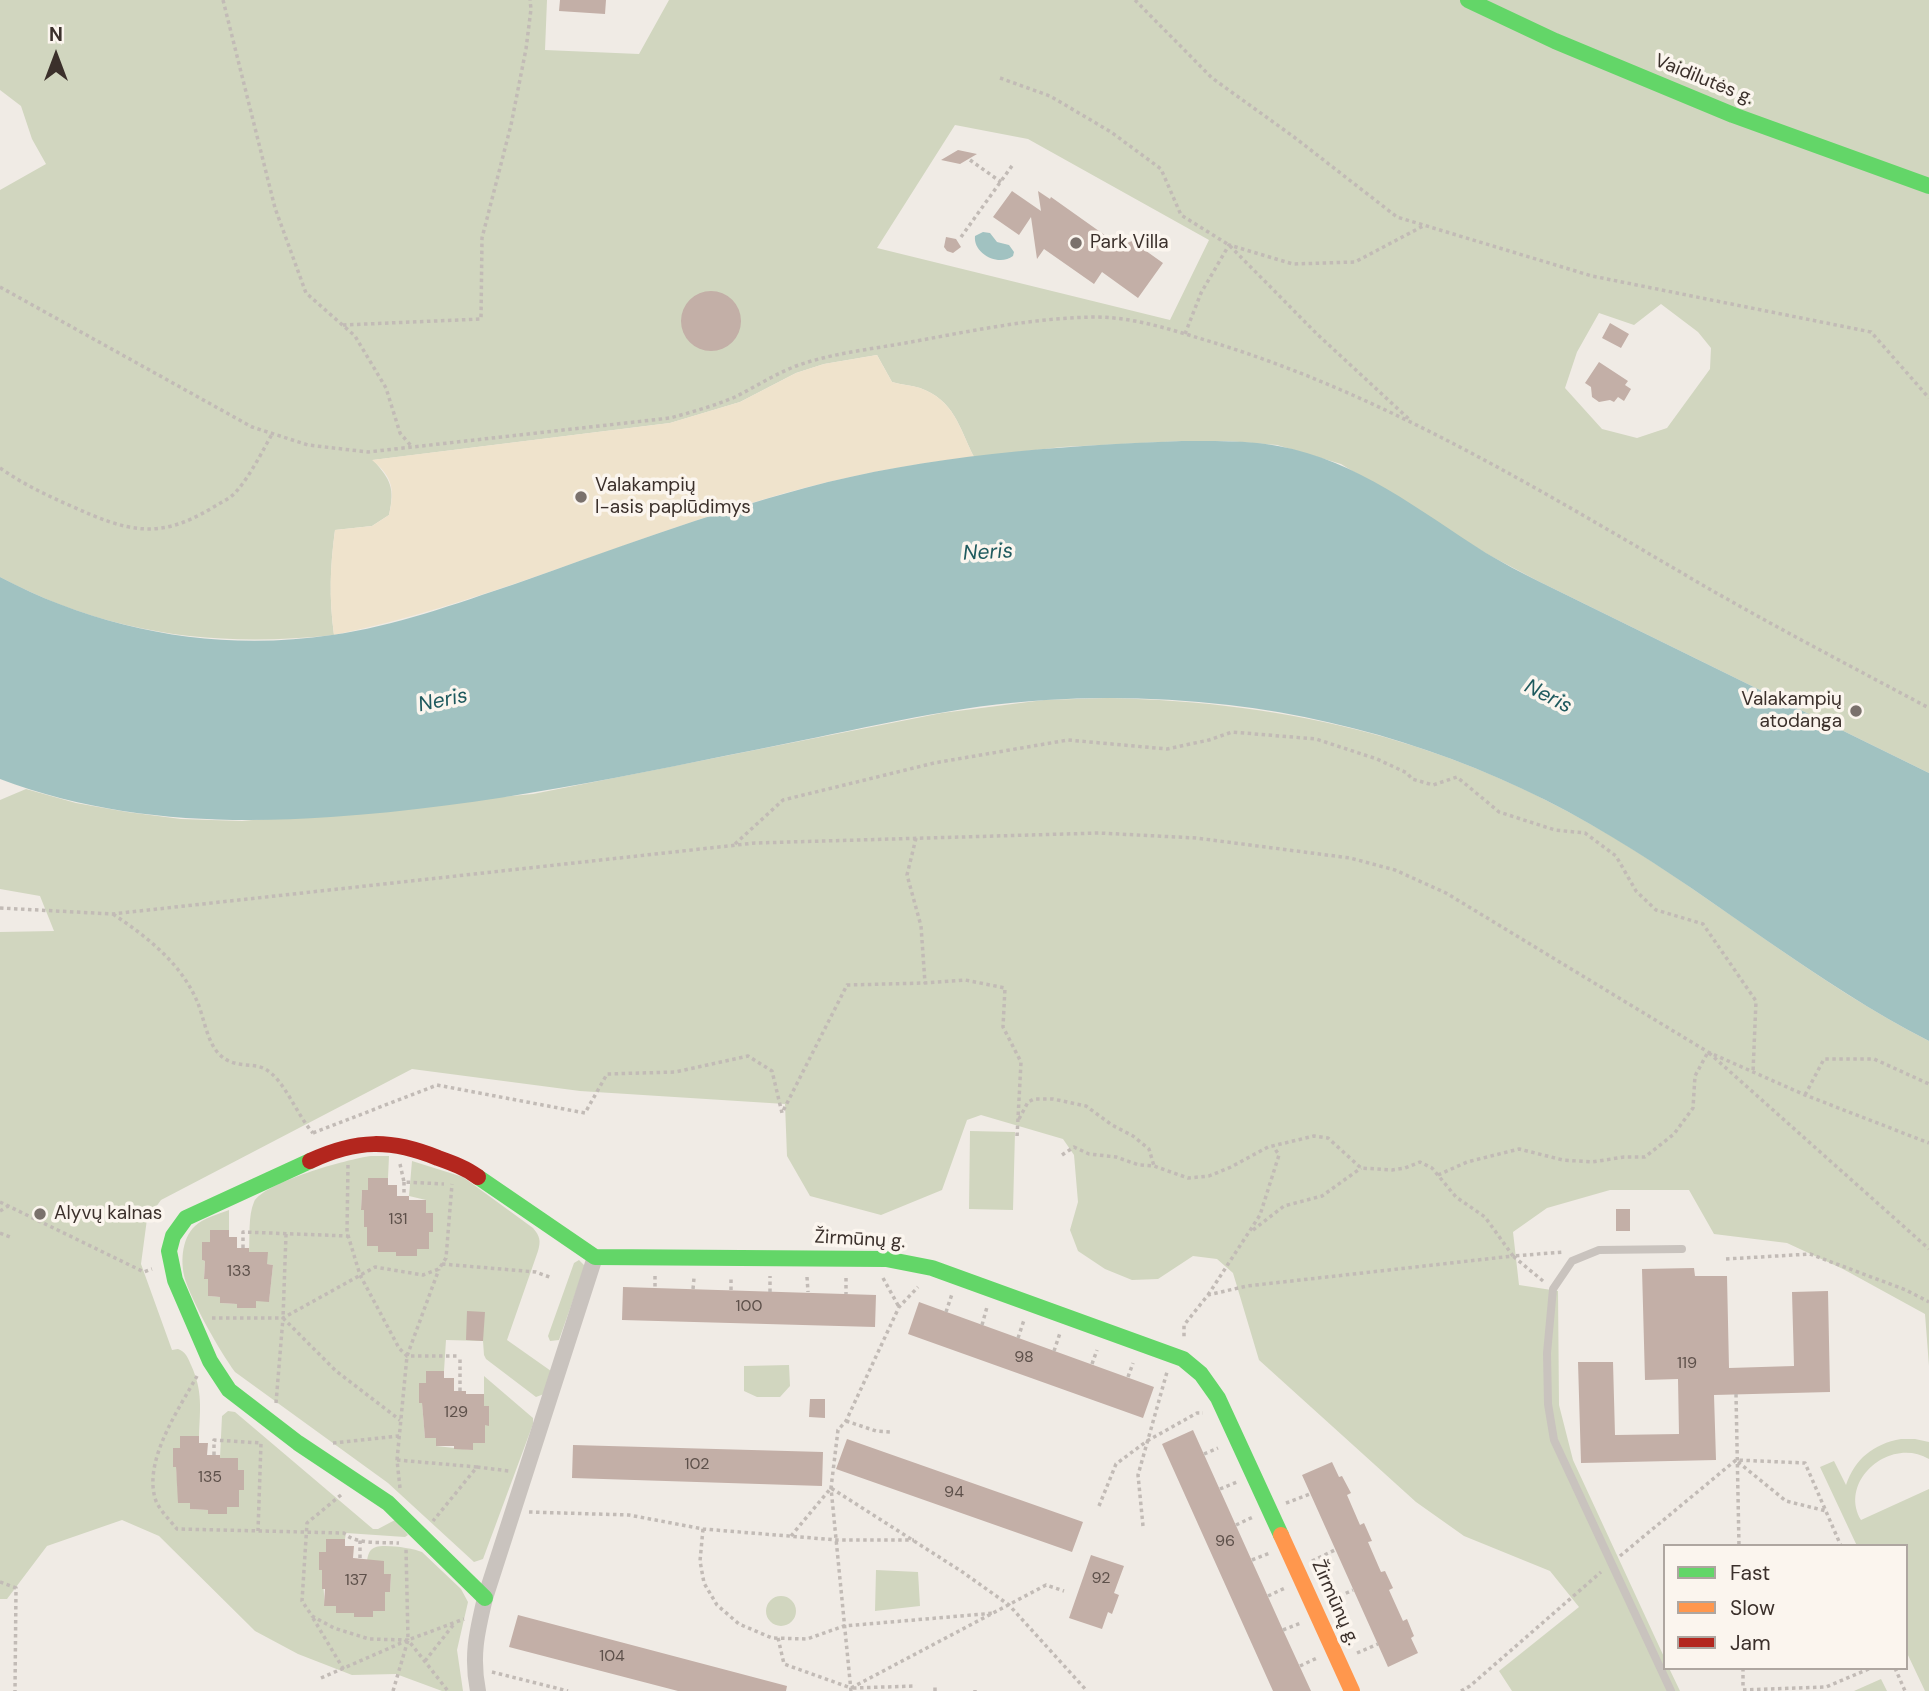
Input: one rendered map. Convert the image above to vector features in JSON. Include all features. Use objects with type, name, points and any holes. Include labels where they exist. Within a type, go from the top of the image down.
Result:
[{"type":"street","name":"Vaidilutės g.","points":[[1468,0],[1555,41],[1733,115],[1929,186]]},
{"type":"street","points":[[478,1691],[474,1668],[475,1644],[484,1606],[595,1257],[479,1177],[438,1156],[395,1144],[341,1147],[186,1218],[173,1236],[169,1251],[175,1280],[208,1356],[229,1390],[394,1510],[484,1606]]},
{"type":"street","name":"Žirmūnų g.","points":[[595,1257],[873,1259],[908,1262],[932,1268],[1178,1357],[1199,1369],[1212,1385],[1226,1413],[1352,1691]]},
{"type":"lane","points":[[1671,1691],[1554,1440],[1548,1404],[1547,1353],[1553,1289],[1572,1261],[1599,1250],[1682,1250]]},
{"type":"path","points":[[223,0],[275,208],[306,293],[355,336],[386,388],[400,433],[412,447]]},
{"type":"path","points":[[343,325],[481,318],[482,238],[511,125],[528,39],[530,0]]},
{"type":"path","points":[[1135,0],[1212,78],[1397,216],[1592,276],[1871,332],[1929,398]]},
{"type":"path","points":[[1000,78],[1050,96],[1121,140],[1161,169],[1181,215],[1229,245],[1317,334],[1415,425]]},
{"type":"path","points":[[970,160],[1001,182]]},
{"type":"path","points":[[961,237],[1014,163]]},
{"type":"path","points":[[1229,245],[1293,264],[1355,262],[1425,225]]},
{"type":"path","points":[[1185,334],[1201,293],[1229,245]]},
{"type":"path","points":[[0,287],[252,427],[308,445],[368,452],[670,418],[702,410],[732,398],[797,366],[861,351],[991,328],[1061,318],[1099,317],[1149,323],[1328,382],[1568,507],[1735,604],[1929,708]]},
{"type":"path","points":[[0,468],[27,486],[115,525],[137,529],[174,526],[192,521],[232,496],[245,481],[272,435]]},
{"type":"path","points":[[733,845],[783,800],[933,763],[1068,740],[1167,749],[1232,732],[1316,739],[1377,759],[1412,779],[1433,785],[1457,777],[1499,813],[1555,830],[1585,833],[1616,856],[1636,891],[1656,910],[1703,923],[1756,1001],[1753,1072]]},
{"type":"path","points":[[0,908],[112,914],[733,845],[1099,833],[1196,838],[1350,858],[1395,870],[1446,893],[1708,1052],[1929,1143]]},
{"type":"path","points":[[916,838],[907,875],[921,926],[925,983]]},
{"type":"path","points":[[112,914],[163,952],[183,974],[220,1055],[243,1066],[264,1068],[281,1082],[293,1106],[313,1133],[341,1147],[348,1237],[360,1275],[399,1348],[407,1356],[458,1357],[460,1391]]},
{"type":"path","points":[[313,1133],[437,1085],[586,1113],[607,1074],[675,1072],[748,1056],[772,1071],[782,1113],[847,985],[965,980],[1005,988],[1003,1027],[1021,1062],[1017,1137]]},
{"type":"path","points":[[1438,1175],[1467,1162],[1519,1149],[1563,1160],[1592,1162],[1645,1157],[1674,1134],[1693,1108],[1695,1076],[1708,1052]]},
{"type":"path","points":[[1708,1052],[1929,1249]]},
{"type":"path","points":[[1805,1094],[1824,1059],[1874,1059],[1929,1084]]},
{"type":"path","points":[[1018,1121],[1028,1102],[1034,1099],[1053,1099],[1086,1106],[1149,1149],[1154,1166]]},
{"type":"path","points":[[1062,1155],[1074,1147],[1089,1154],[1154,1166],[1188,1178],[1209,1176],[1273,1146],[1314,1136],[1328,1138],[1361,1168],[1392,1170],[1420,1162],[1432,1168],[1456,1197],[1485,1217],[1513,1256],[1553,1289]]},
{"type":"path","points":[[395,1144],[404,1182],[404,1196]]},
{"type":"path","points":[[1143,1526],[1138,1475],[1147,1441],[1178,1357],[1184,1325],[1208,1296],[1260,1215],[1279,1155],[1273,1146]]},
{"type":"path","points":[[1248,1233],[1284,1206],[1322,1196],[1361,1168]]},
{"type":"path","points":[[404,1182],[472,1183],[479,1177]]},
{"type":"path","points":[[394,1510],[402,1502],[397,1460],[407,1356],[439,1269],[446,1258],[450,1184]]},
{"type":"path","points":[[0,1202],[144,1272],[171,1263]]},
{"type":"path","points":[[0,1211],[8,1206]]},
{"type":"path","points":[[243,1248],[243,1232],[348,1237]]},
{"type":"path","points":[[0,1233],[10,1237]]},
{"type":"path","points":[[258,1531],[261,1443],[274,1425],[283,1318],[286,1234]]},
{"type":"path","points":[[1208,1296],[1247,1286],[1513,1256],[1599,1250]]},
{"type":"path","points":[[1726,1259],[1810,1254],[1906,1290],[1929,1302]]},
{"type":"path","points":[[873,1259],[899,1307]]},
{"type":"path","points":[[442,1264],[536,1272],[552,1278]]},
{"type":"path","points":[[192,1318],[283,1318],[376,1267],[423,1275],[439,1269]]},
{"type":"path","points":[[851,1690],[831,1488],[838,1430],[846,1421],[899,1307],[932,1268]]},
{"type":"path","points":[[283,1318],[336,1371],[401,1421]]},
{"type":"path","points":[[208,1356],[161,1444],[151,1479],[155,1501],[177,1529],[344,1533],[349,1538],[360,1540],[406,1544],[408,1640],[393,1691]]},
{"type":"path","points":[[1736,1394],[1739,1544]]},
{"type":"path","points":[[1099,1506],[1116,1464],[1147,1441],[1197,1413],[1226,1413]]},
{"type":"path","points":[[846,1421],[876,1431],[891,1432]]},
{"type":"path","points":[[331,1443],[400,1436]]},
{"type":"path","points":[[214,1455],[214,1440],[261,1443]]},
{"type":"path","points":[[397,1460],[527,1473]]},
{"type":"path","points":[[1736,1460],[1786,1501],[1826,1511]]},
{"type":"path","points":[[1461,1691],[1736,1460],[1805,1463],[1840,1544]]},
{"type":"path","points":[[421,1536],[477,1467]]},
{"type":"path","points":[[344,1670],[302,1601],[306,1532],[307,1523],[356,1482]]},
{"type":"path","points":[[791,1536],[831,1488]]},
{"type":"path","points":[[831,1488],[914,1540],[1009,1605],[1087,1691]]},
{"type":"path","points":[[513,1512],[629,1515],[703,1528],[837,1540],[914,1540]]},
{"type":"path","points":[[703,1528],[700,1561],[704,1583],[717,1605],[739,1625],[772,1638],[807,1639],[844,1626],[995,1613]]},
{"type":"path","points":[[360,1540],[360,1558]]},
{"type":"path","points":[[0,1582],[16,1588],[15,1691]]},
{"type":"path","points":[[851,1690],[1046,1584],[1064,1591]]},
{"type":"path","points":[[321,1678],[408,1640],[455,1623],[484,1606]]},
{"type":"path","points":[[312,1616],[334,1628],[369,1639],[408,1640],[448,1691]]},
{"type":"path","points":[[425,1661],[455,1623]]},
{"type":"path","points":[[778,1638],[784,1664],[851,1690],[916,1686]]},
{"type":"path","points":[[1743,1670],[1743,1690],[1826,1687],[1866,1670]]},
{"type":"path","points":[[1896,1670],[1905,1691]]},
{"type":"path","points":[[490,1672],[568,1691]]},
{"type":"green space","points":[[0,0],[547,0],[545,50],[639,54],[669,0],[1929,0],[1929,773],[1538,581],[1487,554],[1341,464],[1277,445],[1228,441],[1062,447],[974,457],[948,407],[920,388],[892,382],[877,355],[824,364],[796,373],[740,402],[670,423],[373,460],[390,485],[392,498],[389,515],[372,526],[335,530],[331,582],[334,635],[290,639],[204,637],[121,624],[81,612],[0,577],[0,190],[46,164],[32,139],[21,106],[0,90]],"holes":[[[955,125],[1028,139],[1209,240],[1170,320],[877,248]],[[1661,304],[1698,332],[1711,348],[1710,369],[1667,428],[1637,438],[1602,429],[1565,388],[1577,352],[1599,313],[1634,325]]]},
{"type":"green space","points":[[1108,698],[1176,701],[1307,718],[1432,752],[1493,775],[1613,837],[1808,969],[1929,1041],[1929,1366],[1925,1314],[1843,1269],[1787,1243],[1714,1234],[1689,1190],[1610,1190],[1547,1208],[1513,1232],[1519,1285],[1558,1291],[1559,1405],[1573,1460],[1663,1655],[1663,1670],[1670,1670],[1680,1691],[1512,1691],[1499,1671],[1579,1607],[1550,1571],[1464,1536],[1416,1502],[1259,1360],[1233,1273],[1217,1259],[1193,1256],[1158,1279],[1132,1280],[1105,1269],[1078,1251],[1070,1230],[1078,1202],[1074,1155],[1063,1139],[981,1115],[967,1120],[942,1190],[881,1215],[810,1196],[787,1156],[785,1104],[580,1091],[412,1069],[161,1200],[147,1219],[141,1264],[172,1350],[178,1349],[186,1356],[195,1374],[199,1392],[199,1436],[180,1436],[180,1448],[173,1449],[179,1503],[190,1503],[191,1509],[208,1510],[209,1514],[226,1514],[227,1507],[239,1507],[238,1470],[220,1458],[222,1416],[228,1411],[235,1412],[373,1529],[395,1520],[408,1535],[346,1533],[345,1539],[327,1539],[326,1552],[319,1552],[325,1606],[336,1606],[336,1613],[354,1613],[354,1617],[373,1617],[373,1611],[385,1610],[385,1592],[390,1592],[391,1574],[384,1574],[383,1561],[367,1561],[370,1551],[380,1546],[422,1552],[461,1589],[468,1602],[457,1650],[463,1691],[442,1691],[396,1674],[352,1675],[298,1654],[255,1631],[159,1536],[122,1520],[47,1546],[7,1599],[0,1599],[0,932],[54,931],[40,896],[0,889],[0,800],[26,789],[76,803],[127,812],[181,819],[242,821],[533,794],[942,713],[1044,700]]},
{"type":"green space","points":[[970,1131],[1015,1132],[1013,1210],[969,1209]]},
{"type":"green space","points":[[371,1156],[389,1156],[388,1178],[369,1178],[368,1190],[362,1190],[361,1209],[364,1210],[364,1227],[367,1227],[367,1245],[378,1246],[379,1252],[417,1256],[417,1249],[429,1249],[433,1213],[426,1213],[426,1200],[409,1196],[412,1161],[463,1177],[533,1228],[539,1239],[538,1251],[507,1340],[551,1371],[544,1394],[536,1397],[486,1359],[483,1341],[446,1340],[444,1371],[426,1371],[426,1383],[419,1383],[425,1437],[436,1438],[436,1446],[473,1450],[473,1443],[485,1443],[489,1406],[484,1406],[484,1376],[533,1418],[483,1559],[474,1562],[388,1483],[235,1372],[201,1316],[184,1275],[183,1252],[190,1231],[211,1216],[229,1210],[229,1230],[210,1230],[210,1242],[202,1242],[208,1296],[220,1297],[220,1303],[237,1304],[238,1308],[256,1308],[256,1301],[269,1301],[273,1265],[267,1264],[267,1252],[249,1252],[250,1220],[254,1202],[261,1194],[289,1179]]},
{"type":"green space","points":[[579,1260],[585,1266],[559,1340],[550,1341],[548,1336],[574,1263]]},
{"type":"green space","points":[[789,1365],[790,1386],[780,1397],[757,1397],[744,1391],[744,1366]]},
{"type":"green space","points":[[1915,1439],[1929,1442],[1929,1459],[1914,1453],[1899,1453],[1884,1458],[1862,1477],[1856,1491],[1856,1505],[1861,1520],[1929,1489],[1929,1691],[1925,1691],[1908,1655],[1908,1544],[1856,1544],[1820,1467],[1834,1461],[1846,1485],[1854,1468],[1866,1454],[1891,1441]]},
{"type":"green space","points":[[876,1570],[918,1572],[920,1606],[875,1611]]},
{"type":"green space","points":[[781,1596],[791,1601],[796,1611],[791,1621],[781,1626],[771,1621],[766,1611],[771,1601]]},
{"type":"green space","points":[[1881,1679],[1887,1691],[1854,1691]]},
{"type":"sand","name":"Valakampių I-asis paplūdimys","points":[[877,355],[892,382],[920,388],[948,407],[974,457],[863,474],[782,494],[494,591],[334,635],[331,582],[335,530],[372,526],[389,515],[391,484],[372,460],[670,423],[740,402],[796,373],[824,364]]},
{"type":"water","points":[[983,232],[990,233],[997,242],[1009,245],[1014,252],[1013,256],[1001,260],[982,253],[975,242],[975,236]]},
{"type":"water","name":"Neris","points":[[1182,441],[1266,444],[1307,453],[1335,463],[1387,489],[1518,571],[1929,773],[1929,1041],[1847,994],[1612,837],[1522,789],[1428,750],[1379,735],[1279,712],[1229,705],[1160,699],[1091,698],[980,707],[559,788],[446,806],[331,817],[247,820],[163,816],[81,803],[0,779],[0,577],[39,596],[120,624],[204,638],[289,640],[355,631],[425,614],[695,521],[768,498],[851,477],[898,467],[992,454]]},
{"type":"building","points":[[560,0],[606,0],[605,14],[559,11]]},
{"type":"building","points":[[958,150],[977,154],[960,164],[941,160]]},
{"type":"building","name":"Park Villa","points":[[1012,191],[1041,211],[1038,191],[1050,199],[1051,197],[1120,246],[1132,241],[1163,263],[1138,298],[1102,272],[1094,284],[1044,249],[1037,259],[1031,217],[1019,235],[993,217]]},
{"type":"building","points":[[946,237],[956,239],[961,247],[953,253],[947,251],[944,247]]},
{"type":"building","points":[[711,291],[728,296],[736,304],[741,321],[736,338],[728,346],[711,351],[694,346],[686,338],[681,321],[686,304],[694,296]]},
{"type":"building","points":[[1610,323],[1629,334],[1621,348],[1602,338]]},
{"type":"building","points":[[1599,362],[1628,381],[1625,385],[1631,389],[1624,401],[1618,397],[1614,402],[1599,402],[1592,397],[1591,387],[1585,383]]},
{"type":"building","points":[[368,1178],[388,1178],[388,1185],[397,1185],[397,1196],[409,1196],[409,1200],[426,1200],[426,1213],[433,1213],[429,1249],[417,1249],[417,1256],[396,1256],[396,1252],[378,1252],[378,1246],[367,1246],[367,1227],[364,1227],[364,1210],[361,1210],[362,1190],[368,1190]]},
{"type":"building","points":[[1616,1209],[1630,1209],[1630,1231],[1616,1231]]},
{"type":"building","points":[[210,1230],[229,1230],[229,1237],[237,1237],[237,1248],[249,1248],[249,1252],[268,1252],[267,1264],[273,1265],[269,1302],[256,1301],[256,1308],[237,1308],[237,1304],[220,1303],[220,1297],[208,1296],[202,1242],[210,1242]]},
{"type":"building","points":[[1694,1268],[1695,1276],[1727,1276],[1729,1368],[1794,1366],[1792,1292],[1828,1291],[1830,1392],[1714,1395],[1716,1460],[1581,1463],[1578,1362],[1613,1362],[1615,1435],[1679,1434],[1678,1379],[1645,1380],[1642,1269]]},
{"type":"building","points":[[623,1287],[876,1295],[875,1327],[622,1320]]},
{"type":"building","points":[[919,1302],[1154,1387],[1143,1418],[908,1334]]},
{"type":"building","points":[[467,1311],[485,1312],[483,1341],[466,1340]]},
{"type":"building","points":[[426,1371],[444,1371],[444,1378],[454,1378],[454,1391],[484,1394],[484,1406],[489,1406],[489,1426],[485,1425],[485,1443],[473,1443],[473,1450],[454,1449],[454,1446],[436,1446],[436,1438],[425,1438],[422,1403],[419,1403],[419,1383],[426,1383]]},
{"type":"building","points":[[810,1399],[825,1399],[825,1418],[809,1417]]},
{"type":"building","points":[[1193,1430],[1311,1691],[1273,1691],[1162,1444]]},
{"type":"building","points":[[180,1436],[199,1436],[199,1443],[208,1443],[207,1455],[238,1458],[238,1470],[244,1470],[244,1490],[239,1490],[239,1507],[227,1507],[227,1514],[208,1514],[208,1510],[190,1509],[190,1503],[178,1503],[173,1448],[180,1448]]},
{"type":"building","points":[[847,1439],[1083,1522],[1072,1552],[836,1469]]},
{"type":"building","points":[[573,1445],[823,1452],[822,1486],[572,1478]]},
{"type":"building","points":[[1332,1462],[1351,1493],[1347,1495],[1360,1525],[1364,1523],[1372,1541],[1368,1542],[1381,1572],[1385,1571],[1393,1588],[1389,1590],[1403,1621],[1407,1619],[1414,1636],[1411,1638],[1418,1653],[1388,1667],[1302,1475]]},
{"type":"building","points":[[326,1539],[345,1539],[345,1546],[354,1546],[353,1558],[384,1561],[384,1574],[391,1574],[390,1592],[385,1592],[385,1611],[373,1611],[373,1617],[354,1617],[354,1613],[336,1613],[336,1606],[324,1606],[325,1589],[322,1589],[319,1552],[326,1552]]},
{"type":"building","points":[[1091,1555],[1124,1566],[1114,1593],[1119,1595],[1112,1614],[1108,1612],[1102,1629],[1069,1618]]},
{"type":"building","points":[[518,1615],[787,1686],[786,1691],[678,1691],[509,1647]]},
{"type":"traffic: fast","points":[[1468,0],[1555,41],[1733,115],[1929,186]]},
{"type":"traffic: fast","points":[[310,1161],[186,1218],[173,1236],[169,1251],[175,1280],[210,1361],[229,1390],[298,1443],[388,1503],[485,1598]]},
{"type":"traffic: fast","points":[[478,1177],[595,1257],[886,1259],[932,1268],[1183,1359],[1201,1374],[1218,1398],[1281,1535]]},
{"type":"traffic: slow","points":[[1281,1535],[1352,1691]]},
{"type":"traffic: jam","points":[[310,1161],[359,1145],[389,1145],[421,1152],[459,1166],[478,1177]]},
{"type":"place","name":"Park Villa","points":[[1076,243]]},
{"type":"place","name":"Valakampių I-asis paplūdimys","points":[[581,497]]},
{"type":"place","name":"Valakampių atodanga","points":[[1856,711]]},
{"type":"place","name":"Alyvų kalnas","points":[[40,1214]]}]
